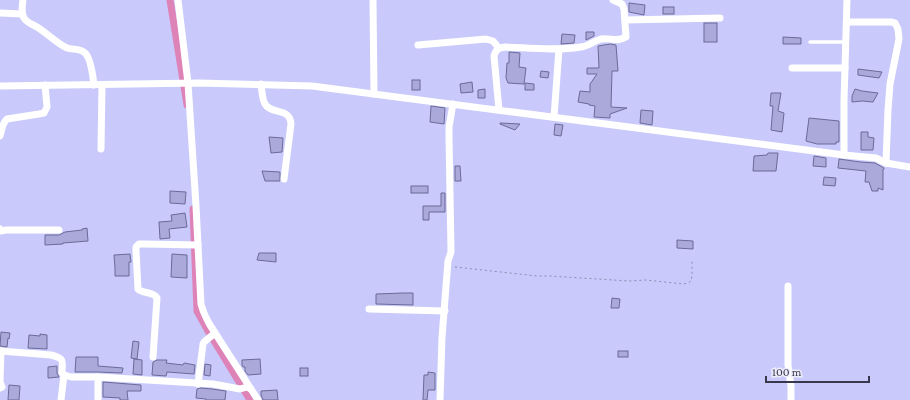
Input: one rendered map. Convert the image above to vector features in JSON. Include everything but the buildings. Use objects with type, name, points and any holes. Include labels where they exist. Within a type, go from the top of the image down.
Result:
[{"type":"street","points":[[23,0],[22,14],[28,23],[44,31],[67,48],[84,52],[88,58],[94,85]]},
{"type":"street","points":[[178,0],[185,83],[195,245],[201,304],[212,335],[246,388],[258,400]]},
{"type":"street","points":[[373,0],[374,94]]},
{"type":"street","points":[[499,110],[494,56],[495,51],[499,48],[505,47],[559,49],[582,47],[602,39],[622,39],[626,37],[624,8],[622,4],[613,0]]},
{"type":"street","points":[[844,155],[847,0]]},
{"type":"street","points":[[0,13],[22,14]]},
{"type":"street","points":[[625,20],[720,18]]},
{"type":"street","points":[[847,22],[890,22],[895,23],[898,29],[899,39],[892,72],[888,110],[886,163]]},
{"type":"street","points":[[418,45],[486,39],[493,41],[499,48]]},
{"type":"street","points":[[554,117],[559,49]]},
{"type":"street","points":[[792,68],[845,68]]},
{"type":"street","points":[[0,86],[185,83],[312,86],[876,158],[886,163],[910,167]]},
{"type":"street","points":[[262,84],[264,104],[291,119],[284,179]]},
{"type":"street","points":[[0,136],[4,121],[7,119],[44,113],[47,107],[45,85]]},
{"type":"street","points":[[101,148],[102,85]]},
{"type":"street","points":[[440,400],[442,337],[449,266],[448,261],[451,252],[449,136],[453,104]]},
{"type":"street","points":[[0,232],[6,230],[59,230]]},
{"type":"street","points":[[153,357],[157,298],[153,294],[141,292],[138,289],[136,247],[139,244],[195,245]]},
{"type":"street","points":[[788,286],[788,361],[791,400]]},
{"type":"street","points":[[370,309],[445,311]]},
{"type":"street","points":[[198,384],[202,346],[204,342],[212,335]]},
{"type":"street","points":[[0,388],[2,387],[0,382],[1,351],[57,357],[63,363],[62,373],[64,375],[62,400]]},
{"type":"street","points":[[64,375],[71,377],[98,377],[213,384],[246,388]]},
{"type":"street","points":[[98,377],[98,400]]},
{"type":"lane","points":[[810,42],[846,42]]},
{"type":"path","points":[[449,266],[537,276],[629,281],[646,280],[683,284],[691,281],[692,259]]},
{"type":"waterway","points":[[170,0],[187,105]]},
{"type":"waterway","points":[[193,209],[197,311],[250,400]]}]
